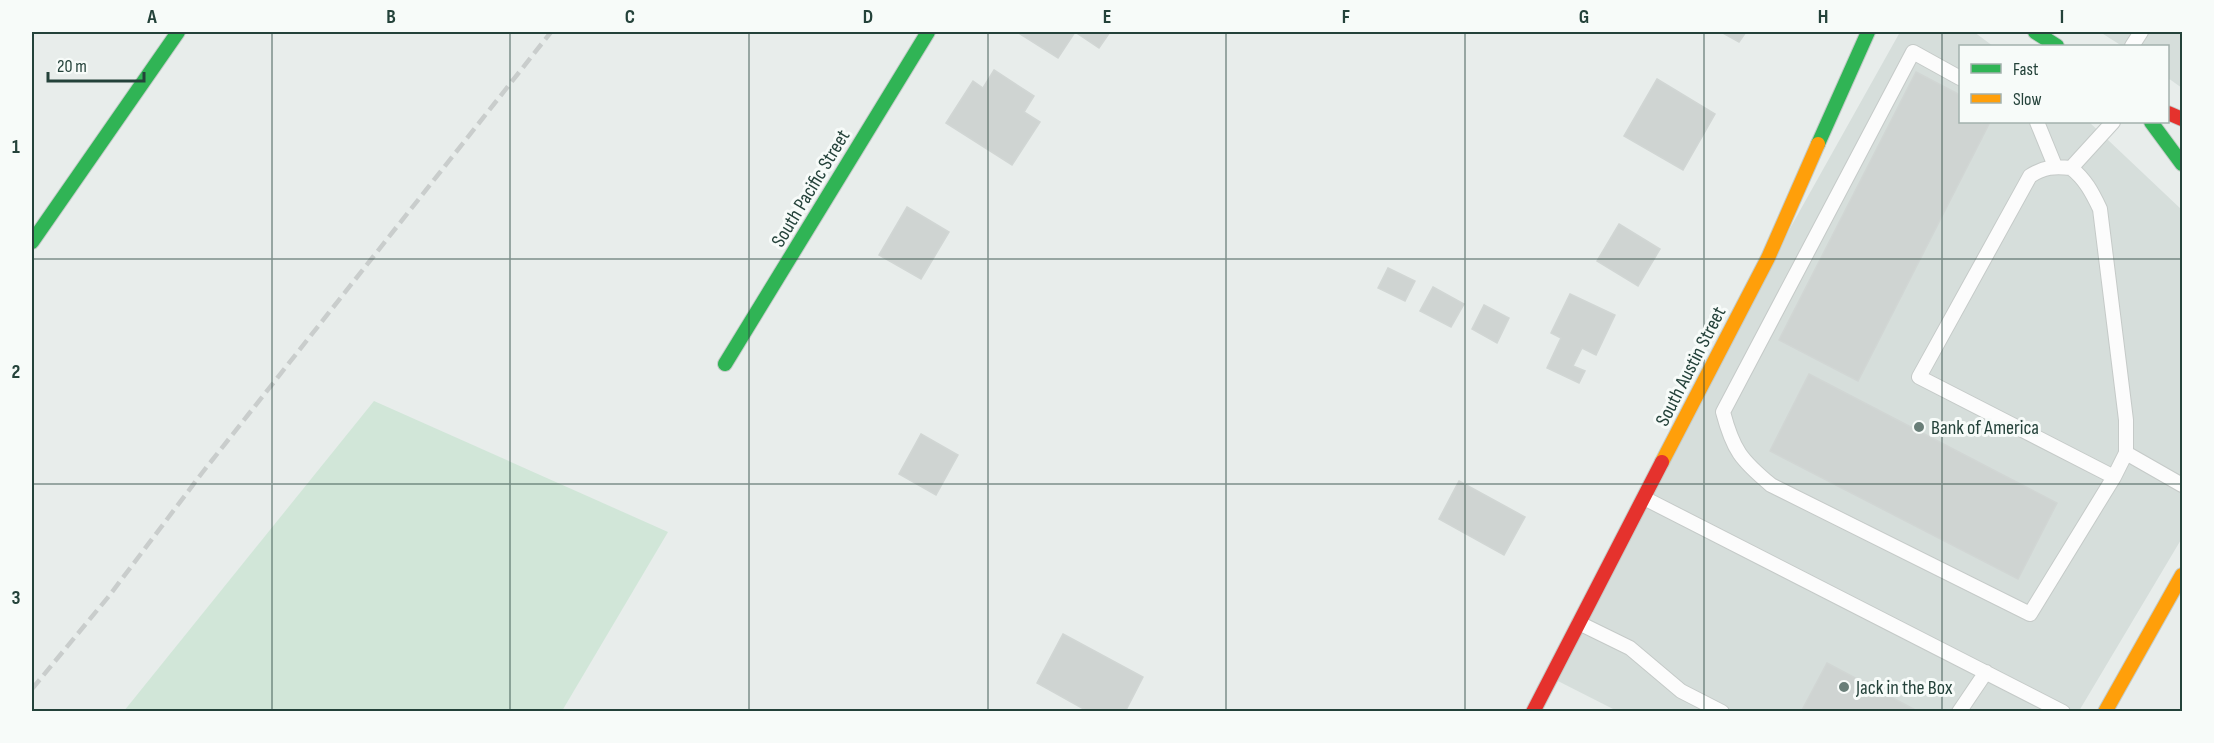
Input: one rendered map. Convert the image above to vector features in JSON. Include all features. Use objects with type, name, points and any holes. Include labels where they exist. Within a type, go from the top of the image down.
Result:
[{"type":"street","points":[[32,242],[178,32]]},
{"type":"street","name":"South Pacific Street","points":[[725,364],[928,32]]},
{"type":"street","name":"South Austin Street","points":[[1533,711],[1768,258],[1868,32]]},
{"type":"street","points":[[2035,32],[2055,45]]},
{"type":"street","points":[[2152,123],[2174,144],[2182,164]]},
{"type":"street","points":[[2105,711],[2182,576]]},
{"type":"lane","points":[[2133,45],[2141,32]]},
{"type":"lane","points":[[1959,77],[1913,52],[1723,412],[1729,435],[1738,454],[1771,485],[2030,614],[2114,477],[2126,453],[2126,420],[2100,209],[2092,190],[2082,177],[2071,168],[2055,166],[2040,169],[2030,176],[1919,377],[2114,477]]},
{"type":"lane","points":[[2037,123],[2055,166]]},
{"type":"lane","points":[[2071,168],[2112,123]]},
{"type":"lane","points":[[2126,453],[2182,485]]},
{"type":"lane","points":[[1644,498],[2063,711]]},
{"type":"lane","points":[[1579,623],[1630,648],[1681,691],[1722,711]]},
{"type":"lane","points":[[1959,711],[1986,672]]},
{"type":"shaded area","points":[[1900,32],[1974,32],[1992,45],[1959,45],[1959,123],[2090,123],[2182,210],[2182,538],[2079,711],[1617,711],[1554,679],[1733,330]]},
{"type":"shaded area","points":[[2100,32],[2182,32],[2182,88],[2169,79],[2169,45],[2120,45]]},
{"type":"green space","points":[[374,401],[668,532],[562,711],[124,711]]},
{"type":"building","points":[[1017,32],[1075,32],[1058,58]]},
{"type":"building","points":[[1075,32],[1110,32],[1099,48]]},
{"type":"building","points":[[1721,32],[1746,32],[1739,42]]},
{"type":"building","points":[[994,70],[1034,96],[1024,112],[1040,122],[1012,165],[946,123],[973,81],[983,88]]},
{"type":"building","points":[[1916,72],[1959,94],[1959,123],[1989,123],[1858,381],[1779,340]]},
{"type":"building","points":[[1657,79],[1715,114],[1683,170],[1624,136]]},
{"type":"building","points":[[907,207],[949,232],[921,279],[879,255]]},
{"type":"building","points":[[1619,224],[1660,249],[1638,286],[1597,261]]},
{"type":"building","points":[[1388,268],[1415,281],[1405,301],[1378,288]]},
{"type":"building","points":[[1433,287],[1464,304],[1451,327],[1420,311]]},
{"type":"building","points":[[1570,294],[1615,315],[1596,355],[1582,348],[1573,366],[1585,371],[1579,383],[1547,368],[1561,338],[1551,333]]},
{"type":"building","points":[[1484,305],[1509,318],[1497,343],[1472,329]]},
{"type":"building","points":[[1809,374],[2057,503],[2018,579],[1770,451]]},
{"type":"building","points":[[921,434],[958,455],[936,495],[899,474]]},
{"type":"building","points":[[1459,481],[1525,517],[1504,555],[1439,519]]},
{"type":"building","points":[[1063,634],[1143,677],[1125,712],[1089,712],[1037,683]]},
{"type":"building","name":"Jack in the Box","points":[[1827,663],[1919,712],[1801,712]]},
{"type":"railway","points":[[32,689],[109,596],[202,473],[551,32]]},
{"type":"traffic: fast","points":[[32,242],[178,32]]},
{"type":"traffic: fast","points":[[725,364],[928,32]]},
{"type":"traffic: fast","points":[[1818,144],[1868,32]]},
{"type":"traffic: fast","points":[[2035,32],[2055,45]]},
{"type":"traffic: fast","points":[[2152,123],[2182,164]]},
{"type":"traffic: slow","points":[[1662,462],[1768,258],[1818,144]]},
{"type":"traffic: slow","points":[[2105,712],[2182,575]]},
{"type":"traffic: jam","points":[[2169,113],[2182,119]]},
{"type":"traffic: jam","points":[[1533,712],[1662,462]]},
{"type":"place","name":"Bank of America","points":[[1919,427]]},
{"type":"place","name":"Jack in the Box","points":[[1844,687]]}]
